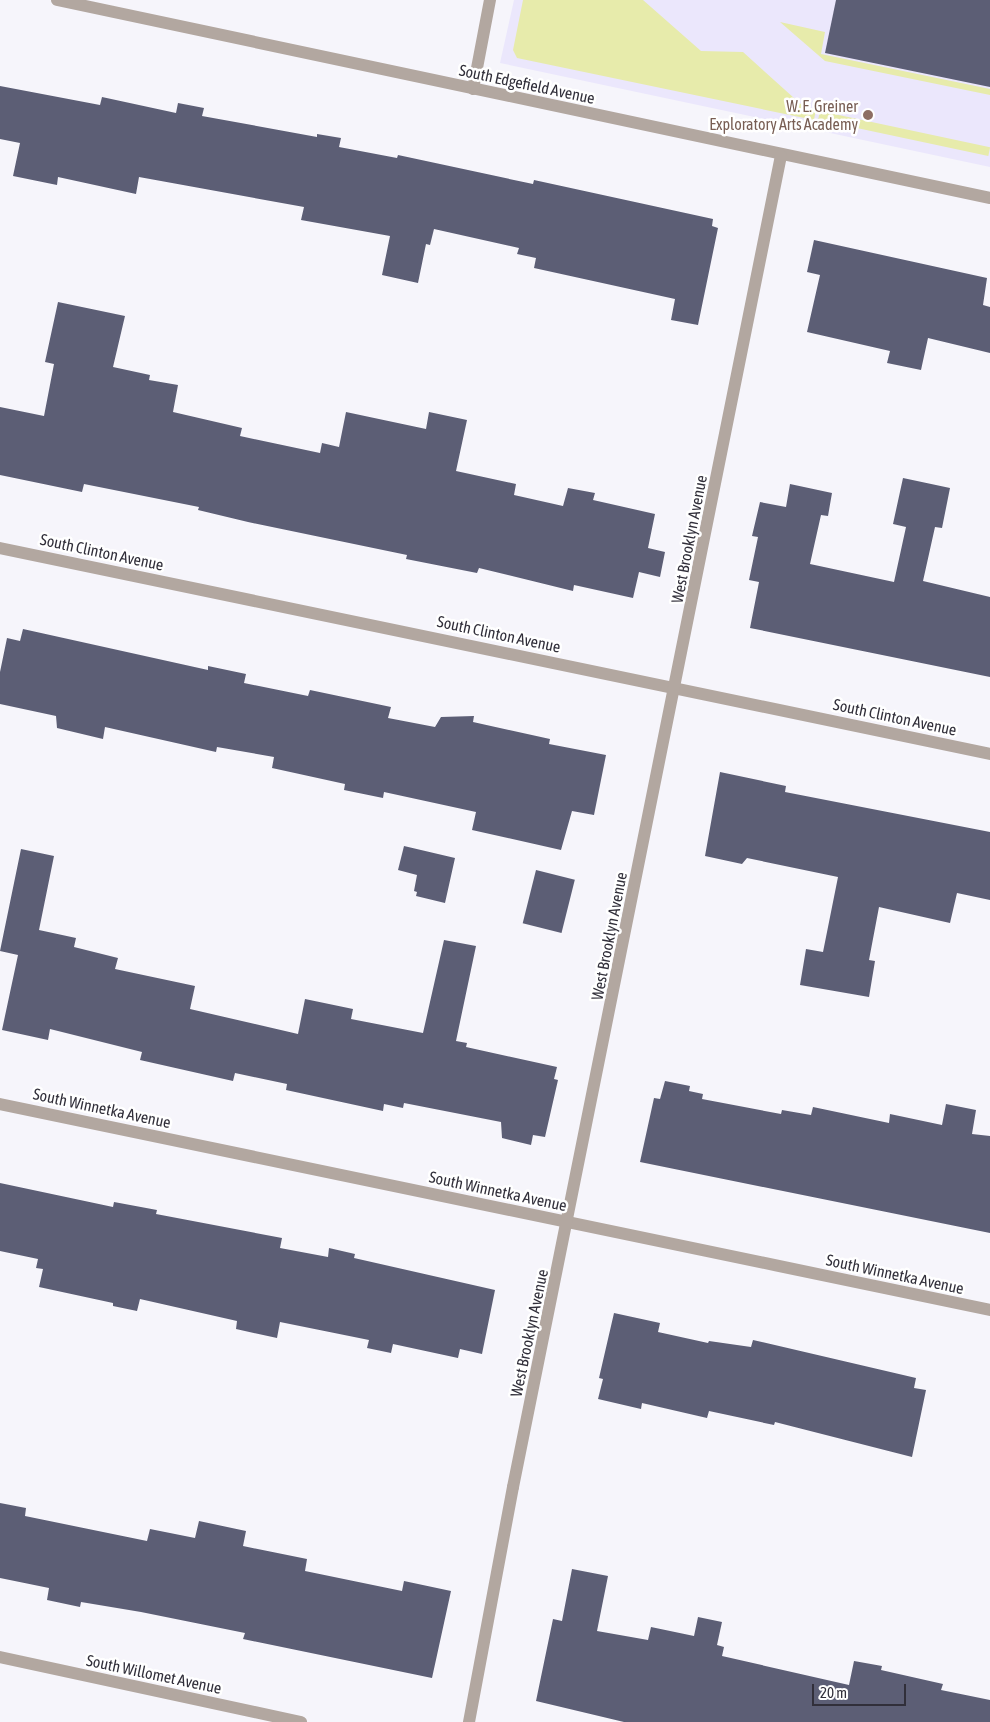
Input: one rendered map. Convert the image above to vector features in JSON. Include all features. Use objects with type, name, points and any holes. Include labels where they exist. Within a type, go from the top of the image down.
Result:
[{"type":"street","name":"South Edgefield Avenue","points":[[57,0],[780,156],[990,198]]},
{"type":"street","points":[[473,89],[490,0]]},
{"type":"street","name":"West Brooklyn Avenue","points":[[469,1722],[513,1487],[569,1222],[780,156]]},
{"type":"street","name":"South Clinton Avenue","points":[[0,548],[990,754]]},
{"type":"street","name":"South Winnetka Avenue","points":[[0,1104],[990,1310]]},
{"type":"street","name":"South Willomet Avenue","points":[[0,1657],[301,1722]]},
{"type":"shaded area","name":"W. E. Greiner Exploratory Arts Academy","points":[[514,0],[990,0],[990,167],[500,63]]},
{"type":"green space","points":[[523,0],[643,0],[701,51],[743,52],[804,107],[816,109],[814,120],[517,58],[513,50]]},
{"type":"green space","points":[[780,22],[825,32],[821,54],[990,89],[990,95],[825,61]]},
{"type":"green space","points":[[820,111],[990,147],[988,156],[818,120]]},
{"type":"building","points":[[836,0],[990,0],[990,87],[825,53]]},
{"type":"building","points":[[0,86],[100,105],[102,97],[176,113],[178,103],[204,108],[202,116],[317,137],[317,134],[341,138],[339,147],[397,158],[398,155],[533,184],[534,180],[713,219],[712,226],[718,228],[698,325],[671,320],[675,299],[534,268],[536,258],[517,254],[519,248],[434,229],[430,245],[426,244],[418,283],[382,275],[390,236],[301,220],[304,207],[139,177],[136,194],[58,177],[57,185],[13,176],[20,143],[0,139]]},
{"type":"building","points":[[814,240],[987,278],[983,305],[990,307],[990,353],[928,338],[921,370],[887,363],[890,351],[807,332],[820,275],[807,272]]},
{"type":"building","points":[[58,302],[125,316],[113,367],[150,375],[149,380],[178,385],[173,412],[242,428],[240,436],[320,453],[322,443],[339,447],[346,412],[426,429],[429,412],[467,420],[456,471],[516,484],[514,495],[563,506],[568,488],[595,493],[593,500],[655,514],[648,548],[665,552],[660,577],[639,572],[633,598],[574,585],[573,591],[479,568],[477,573],[406,559],[407,555],[248,522],[198,510],[199,507],[84,484],[82,492],[0,475],[0,407],[44,416],[54,364],[45,362]]},
{"type":"building","points":[[903,478],[950,488],[942,528],[935,527],[923,581],[990,597],[990,677],[750,628],[759,582],[749,580],[758,537],[752,536],[760,502],[786,507],[790,484],[832,493],[828,516],[821,515],[810,564],[894,582],[906,527],[893,524]]},
{"type":"building","points":[[23,629],[208,670],[208,666],[246,674],[244,683],[308,696],[310,690],[391,707],[388,718],[435,727],[441,717],[474,716],[473,722],[550,739],[549,744],[606,755],[594,815],[572,811],[561,850],[472,830],[476,812],[384,792],[383,798],[344,790],[345,784],[272,768],[274,757],[217,747],[216,752],[105,727],[103,739],[57,728],[56,716],[0,704],[0,672],[7,638],[20,641]]},
{"type":"building","points":[[720,772],[786,786],[785,792],[990,832],[990,900],[957,893],[950,923],[879,907],[869,960],[875,961],[869,997],[800,985],[806,949],[823,952],[838,877],[747,858],[742,864],[705,856]]},
{"type":"building","points":[[404,846],[455,858],[445,903],[416,896],[417,892],[414,891],[417,875],[398,870]]},
{"type":"building","points":[[21,849],[54,856],[39,930],[76,938],[74,947],[118,958],[115,969],[195,986],[190,1009],[298,1034],[305,999],[353,1009],[351,1019],[423,1033],[444,940],[476,946],[456,1041],[467,1043],[466,1047],[557,1067],[554,1079],[558,1080],[545,1137],[533,1135],[531,1145],[502,1138],[501,1122],[404,1103],[403,1108],[384,1104],[383,1111],[286,1090],[287,1084],[235,1073],[233,1081],[140,1060],[142,1052],[50,1029],[48,1040],[2,1030],[18,955],[0,951]]},
{"type":"building","points":[[536,870],[575,880],[562,933],[523,923]]},
{"type":"building","points":[[665,1081],[690,1086],[689,1091],[703,1094],[702,1099],[781,1114],[782,1110],[811,1115],[813,1107],[889,1123],[890,1114],[942,1125],[946,1104],[976,1110],[972,1134],[990,1136],[990,1233],[640,1162],[654,1098],[660,1099]]},
{"type":"building","points":[[0,1183],[113,1207],[114,1202],[157,1210],[156,1214],[282,1238],[280,1248],[328,1257],[329,1248],[355,1254],[354,1258],[495,1290],[482,1354],[460,1349],[458,1358],[393,1344],[391,1353],[367,1348],[369,1340],[280,1322],[277,1338],[236,1329],[237,1321],[140,1299],[137,1311],[113,1306],[113,1303],[39,1287],[43,1269],[36,1268],[38,1259],[0,1251]]},
{"type":"building","points":[[614,1313],[660,1323],[658,1332],[708,1343],[709,1341],[751,1347],[753,1340],[916,1378],[914,1388],[926,1390],[912,1457],[775,1422],[774,1425],[709,1411],[707,1418],[642,1403],[641,1409],[598,1399],[603,1379],[599,1378]]},
{"type":"building","points":[[0,1503],[26,1508],[25,1516],[147,1541],[150,1529],[195,1538],[199,1521],[246,1531],[243,1546],[307,1559],[305,1571],[402,1591],[404,1581],[451,1591],[432,1678],[243,1639],[245,1633],[81,1602],[80,1607],[47,1600],[49,1588],[0,1578]]},
{"type":"building","points":[[572,1569],[608,1576],[597,1631],[648,1640],[651,1627],[694,1636],[698,1617],[722,1622],[717,1645],[724,1647],[722,1656],[849,1685],[854,1661],[882,1666],[881,1670],[943,1684],[941,1690],[990,1700],[990,1722],[624,1722],[536,1701],[553,1619],[562,1621]]},
{"type":"place","name":"W. E. Greiner Exploratory Arts Academy","points":[[868,115]]}]
